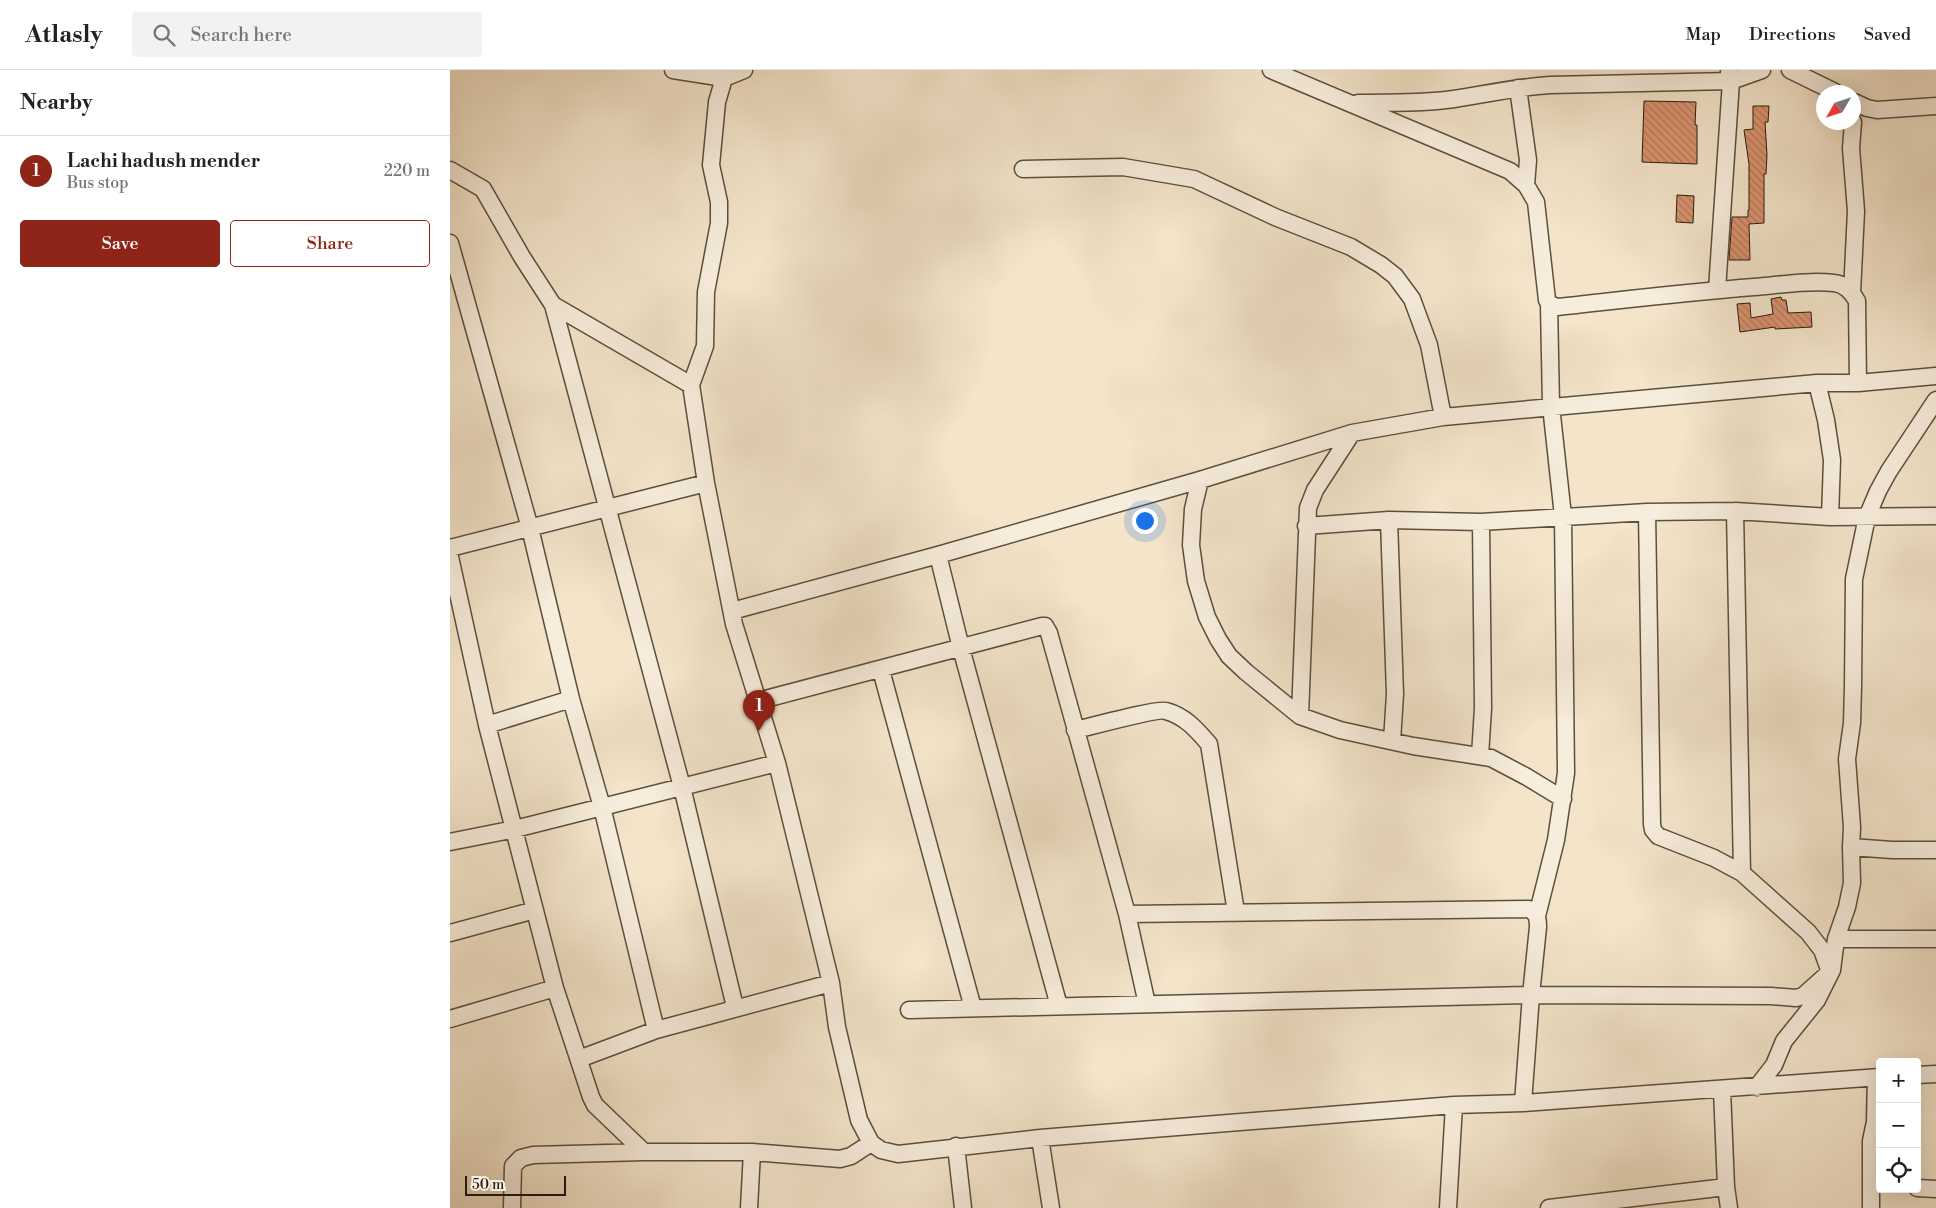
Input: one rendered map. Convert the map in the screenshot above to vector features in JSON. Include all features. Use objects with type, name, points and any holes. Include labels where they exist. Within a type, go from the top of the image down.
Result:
[{"type":"street","points":[[673,70],[724,78],[744,70]]},
{"type":"street","points":[[1271,70],[1503,167],[1526,185],[1536,202],[1549,304],[1551,406],[1563,516],[1566,773],[1556,840],[1537,916],[1538,927],[1523,1103]]},
{"type":"street","points":[[1350,103],[1422,102],[1453,99],[1518,88],[1608,82],[1677,83],[1762,70]]},
{"type":"street","points":[[1790,70],[1821,85]]},
{"type":"street","points":[[1717,290],[1730,75]]},
{"type":"street","points":[[724,78],[717,102],[711,165],[719,202],[719,224],[706,292],[705,346],[691,385],[706,483],[734,624],[777,763],[831,983],[838,1027],[859,1120],[871,1143],[880,1150],[898,1154],[1040,1138],[1454,1105],[1523,1103],[1876,1078]]},
{"type":"street","points":[[1518,88],[1528,160],[1526,185]]},
{"type":"street","points":[[1861,108],[1877,110],[1936,106]]},
{"type":"street","points":[[1852,130],[1851,148],[1856,211],[1852,293]]},
{"type":"street","points":[[1023,169],[1123,168],[1194,179],[1275,217],[1351,247],[1381,265],[1394,276],[1412,299],[1429,345],[1443,417]]},
{"type":"street","points":[[450,170],[483,189],[522,257],[553,304],[609,507],[682,787],[735,1007]]},
{"type":"street","points":[[450,243],[530,528],[571,699],[602,807],[656,1030]]},
{"type":"street","points":[[1549,304],[1557,307],[1717,290],[1815,282],[1836,283],[1845,287],[1857,301],[1858,383]]},
{"type":"street","points":[[553,304],[691,385]]},
{"type":"street","points":[[732,611],[938,555],[1200,480],[1352,433],[1443,417],[1551,406],[1817,383],[1858,383],[1936,376]]},
{"type":"street","points":[[1817,383],[1826,420],[1832,460],[1830,517]]},
{"type":"street","points":[[1784,1041],[1817,1000],[1831,971],[1836,939],[1848,907],[1852,883],[1852,827],[1847,760],[1852,723],[1854,579],[1867,517],[1888,471],[1936,400]]},
{"type":"street","points":[[1300,716],[1308,508],[1316,490],[1352,433]]},
{"type":"street","points":[[1200,480],[1193,509],[1191,545],[1196,581],[1207,617],[1218,639],[1229,656],[1246,672],[1300,716],[1340,730],[1491,758],[1563,799]]},
{"type":"street","points":[[450,548],[706,483]]},
{"type":"street","points":[[1735,511],[1742,873]]},
{"type":"street","points":[[1306,526],[1389,520],[1481,522],[1647,512],[1735,511],[1830,517],[1936,516]]},
{"type":"street","points":[[1647,512],[1652,824],[1658,836],[1714,858],[1742,873],[1808,932],[1822,950],[1831,971]]},
{"type":"street","points":[[1389,520],[1394,694],[1392,741]]},
{"type":"street","points":[[1480,756],[1483,708],[1481,522]]},
{"type":"street","points":[[938,555],[961,648],[1059,1006]]},
{"type":"street","points":[[450,557],[487,725],[555,988],[595,1105],[644,1152]]},
{"type":"street","points":[[758,702],[1045,626],[1049,633],[1127,914],[1148,1004]]},
{"type":"street","points":[[880,670],[973,1008]]},
{"type":"street","points":[[487,725],[571,699]]},
{"type":"street","points":[[1075,730],[1164,710],[1180,716],[1192,725],[1209,744],[1236,912]]},
{"type":"street","points":[[450,842],[515,829],[777,763]]},
{"type":"street","points":[[1851,847],[1892,850],[1936,850]]},
{"type":"street","points":[[1127,914],[1529,909],[1535,912],[1537,916]]},
{"type":"street","points":[[450,933],[535,910]]},
{"type":"street","points":[[1836,939],[1936,938]]},
{"type":"street","points":[[909,1010],[1531,995],[1771,996],[1796,998],[1831,971]]},
{"type":"street","points":[[579,1059],[656,1030],[735,1007],[831,983]]},
{"type":"street","points":[[450,1019],[555,988]]},
{"type":"street","points":[[1758,1086],[1774,1065],[1784,1041],[1788,1021],[1801,996]]},
{"type":"street","points":[[1921,1075],[1936,1074]]},
{"type":"street","points":[[1722,1090],[1726,1187],[1729,1208]]},
{"type":"street","points":[[1871,1208],[1876,1186],[1871,1141],[1876,1103]]},
{"type":"street","points":[[1448,1208],[1454,1105]]},
{"type":"street","points":[[1040,1138],[1051,1208]]},
{"type":"street","points":[[512,1208],[513,1166],[521,1158],[533,1155],[752,1152],[840,1158],[851,1156],[871,1143]]},
{"type":"street","points":[[956,1146],[963,1208]]},
{"type":"street","points":[[749,1208],[752,1152]]},
{"type":"street","points":[[1549,1208],[1726,1187]]},
{"type":"street","points":[[1921,1188],[1936,1189]]},
{"type":"building","points":[[1644,101],[1696,102],[1697,164],[1642,162]]},
{"type":"building","points":[[1753,106],[1769,106],[1768,122],[1765,122],[1767,155],[1766,174],[1764,174],[1764,223],[1749,224],[1750,260],[1729,260],[1732,217],[1748,217],[1749,164],[1744,130],[1753,129]]},
{"type":"building","points":[[1677,195],[1694,196],[1693,223],[1676,222]]},
{"type":"building","points":[[1781,297],[1782,300],[1786,300],[1788,313],[1811,312],[1812,327],[1775,329],[1775,327],[1740,332],[1737,304],[1750,303],[1751,318],[1773,314],[1771,299]]},
{"type":"place","name":"Lachi hadush mender","points":[[759,731]]}]
